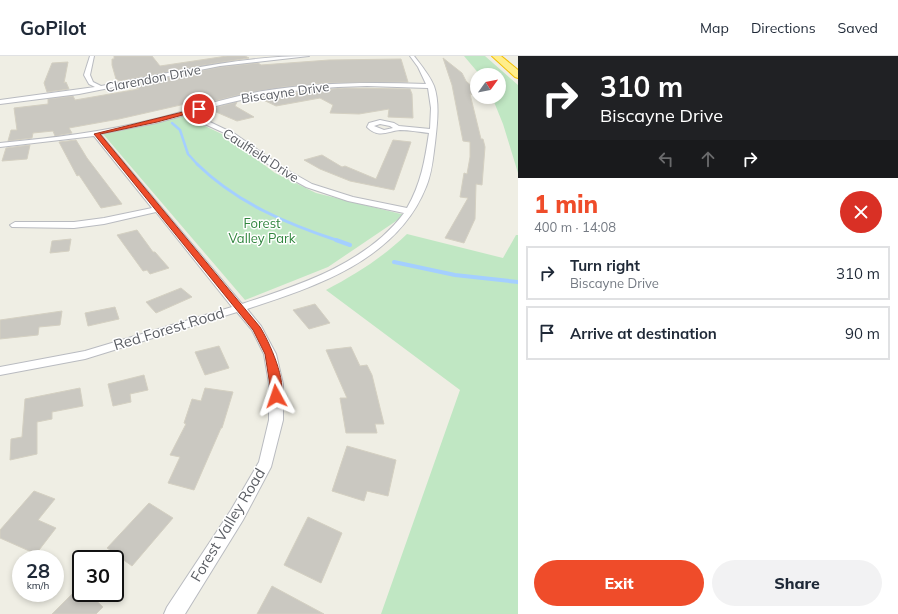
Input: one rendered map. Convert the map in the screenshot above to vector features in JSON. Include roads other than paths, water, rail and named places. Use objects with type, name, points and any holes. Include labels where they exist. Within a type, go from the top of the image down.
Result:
[{"type":"highway","points":[[496,56],[518,75]]},
{"type":"street","points":[[92,56],[87,75],[91,83],[100,88]]},
{"type":"street","name":"Clarendon Drive","points":[[0,102],[100,88],[220,64],[307,56]]},
{"type":"street","name":"Red Forest Road","points":[[0,371],[30,367],[85,355],[241,308],[302,286],[340,269],[366,253],[396,228],[422,187],[433,131],[434,97],[431,86],[421,66],[412,56]]},
{"type":"street","name":"Biscayne Drive","points":[[0,145],[96,134],[186,113],[238,98],[285,89],[361,84],[431,86]]},
{"type":"street","name":"Caulfield Drive","points":[[186,113],[217,126],[234,136],[282,171],[311,187],[335,195],[408,211]]},
{"type":"street","points":[[397,128],[433,131]]},
{"type":"street","name":"Forest Valley Road","points":[[96,134],[257,329],[270,354],[276,384],[276,420],[266,462],[237,515],[174,614]]},
{"type":"street","points":[[15,225],[82,224],[104,221],[158,209]]},
{"type":"waterway","points":[[172,123],[180,130],[188,154],[198,165]]},
{"type":"waterway","points":[[198,165],[212,178],[229,190],[264,211],[300,227],[339,241]]},
{"type":"waterway","points":[[336,240],[350,245]]},
{"type":"waterway","points":[[394,262],[455,275],[518,282]]},
{"type":"park label","name":"Forest Valley Park","points":[[262,230]]}]
